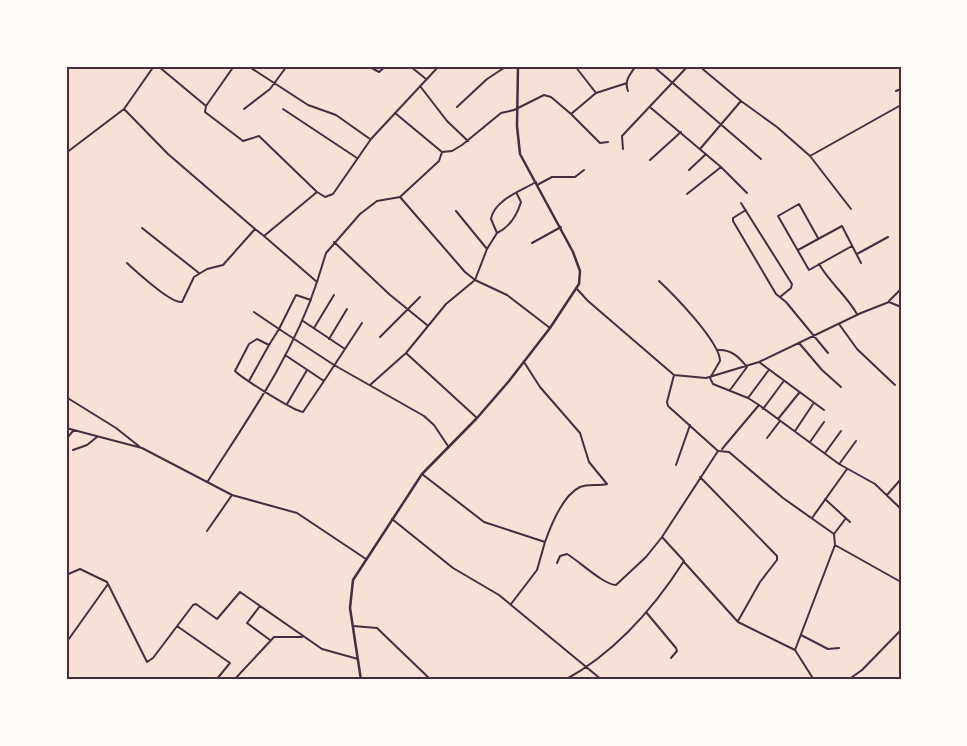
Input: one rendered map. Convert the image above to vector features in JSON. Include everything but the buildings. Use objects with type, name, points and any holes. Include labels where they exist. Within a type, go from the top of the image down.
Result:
[{"type":"street","points":[[66,153],[124,109],[154,66]]},
{"type":"street","points":[[158,66],[206,106]]},
{"type":"street","points":[[234,66],[206,106],[207,114],[243,141],[259,136],[317,192],[325,197],[331,196],[371,139],[439,66]]},
{"type":"street","points":[[248,66],[308,104],[336,116],[371,139]]},
{"type":"street","points":[[244,109],[263,96],[287,66]]},
{"type":"street","points":[[368,66],[379,72],[386,66]]},
{"type":"street","points":[[410,66],[426,79]]},
{"type":"street","points":[[457,106],[487,79],[507,66]]},
{"type":"street","points":[[361,680],[350,608],[351,587],[366,559],[422,474],[477,418],[524,362],[577,289],[580,271],[561,227],[520,154],[517,134],[518,66]]},
{"type":"street","points":[[574,66],[596,94]]},
{"type":"street","points":[[628,91],[628,75],[636,66]]},
{"type":"street","points":[[653,66],[761,159]]},
{"type":"street","points":[[623,149],[622,136],[651,108],[688,66]]},
{"type":"street","points":[[699,66],[741,101],[777,127],[810,156],[851,209]]},
{"type":"street","points":[[571,114],[596,94],[627,83]]},
{"type":"street","points":[[420,86],[447,121],[468,141]]},
{"type":"street","points":[[896,91],[901,89]]},
{"type":"street","points":[[395,114],[442,152],[452,151],[468,141],[501,112],[517,108],[546,94],[571,114],[600,143],[608,142]]},
{"type":"street","points":[[700,149],[741,101]]},
{"type":"street","points":[[810,156],[901,106]]},
{"type":"street","points":[[651,108],[721,167],[747,193]]},
{"type":"street","points":[[124,109],[168,154],[317,282]]},
{"type":"street","points":[[283,109],[357,158]]},
{"type":"street","points":[[650,160],[681,132]]},
{"type":"street","points":[[207,481],[266,391],[303,321],[317,282],[322,260],[334,242],[370,205],[384,199],[400,197],[439,161],[442,152]]},
{"type":"street","points":[[689,170],[706,154]]},
{"type":"street","points":[[687,194],[721,167]]},
{"type":"street","points":[[498,233],[492,222],[492,214],[498,206],[517,194],[552,177],[575,177],[584,170]]},
{"type":"street","points":[[264,236],[317,192]]},
{"type":"street","points":[[370,386],[406,353],[446,304],[475,280],[487,249],[498,233],[515,216],[521,202],[517,194]]},
{"type":"street","points":[[400,197],[460,266],[475,280],[507,295],[550,328]]},
{"type":"street","points":[[741,203],[792,284],[791,288],[780,297]]},
{"type":"street","points":[[818,238],[799,204],[778,216],[809,270],[852,246]]},
{"type":"street","points":[[746,210],[732,220],[780,297],[828,353]]},
{"type":"street","points":[[456,211],[487,249]]},
{"type":"street","points":[[798,250],[842,226],[861,263]]},
{"type":"street","points":[[532,243],[561,227]]},
{"type":"street","points":[[142,228],[199,273]]},
{"type":"street","points":[[127,263],[178,303],[185,298],[191,282],[199,273],[223,266],[255,229]]},
{"type":"street","points":[[857,254],[888,238]]},
{"type":"street","points":[[334,242],[407,310],[427,325]]},
{"type":"street","points":[[819,264],[828,280],[849,301],[857,315]]},
{"type":"street","points":[[660,281],[686,308],[718,350],[720,361],[710,378]]},
{"type":"street","points":[[577,289],[588,302],[674,375],[710,378],[759,362],[813,335],[888,302],[901,289]]},
{"type":"street","points":[[249,381],[296,295],[311,300]]},
{"type":"street","points":[[314,328],[334,295]]},
{"type":"street","points":[[380,337],[420,297]]},
{"type":"street","points":[[888,302],[901,306]]},
{"type":"street","points":[[328,339],[347,309]]},
{"type":"street","points":[[254,312],[334,365],[424,416],[434,425],[448,447]]},
{"type":"street","points":[[303,321],[345,349]]},
{"type":"street","points":[[269,345],[257,339],[254,340],[236,368],[237,372],[303,412],[362,323]]},
{"type":"street","points":[[839,324],[857,349],[895,385]]},
{"type":"street","points":[[799,342],[822,370],[841,387]]},
{"type":"street","points":[[718,350],[734,354],[747,367]]},
{"type":"street","points":[[406,353],[477,418]]},
{"type":"street","points":[[285,355],[324,381]]},
{"type":"street","points":[[511,604],[537,570],[552,520],[576,490],[583,486],[607,484],[589,462],[580,433],[540,387],[524,362]]},
{"type":"street","points":[[759,362],[768,371],[824,410]]},
{"type":"street","points":[[730,390],[747,367]]},
{"type":"street","points":[[287,404],[307,370]]},
{"type":"street","points":[[748,398],[768,371]]},
{"type":"street","points":[[674,375],[667,403],[719,451],[729,452],[783,498],[834,534]]},
{"type":"street","points":[[710,378],[713,384],[748,398],[839,464],[869,480],[901,510]]},
{"type":"street","points":[[763,409],[783,382]]},
{"type":"street","points":[[767,438],[799,393]]},
{"type":"street","points":[[66,397],[116,428],[142,448],[232,494],[297,513],[366,559]]},
{"type":"street","points":[[794,432],[813,404]]},
{"type":"street","points":[[557,563],[560,556],[567,554],[602,580],[611,585],[616,585],[646,557],[662,537],[719,451],[759,406]]},
{"type":"street","points":[[810,443],[824,422]]},
{"type":"street","points":[[676,465],[690,425]]},
{"type":"street","points":[[66,428],[142,448]]},
{"type":"street","points":[[66,439],[74,430]]},
{"type":"street","points":[[824,453],[841,431]]},
{"type":"street","points":[[74,450],[87,445],[97,436]]},
{"type":"street","points":[[839,464],[856,441]]},
{"type":"street","points":[[812,518],[847,469]]},
{"type":"street","points":[[422,474],[484,522],[545,542]]},
{"type":"street","points":[[700,477],[778,556],[760,582],[738,622]]},
{"type":"street","points":[[887,495],[901,479]]},
{"type":"street","points":[[207,531],[232,494]]},
{"type":"street","points":[[826,499],[850,522]]},
{"type":"street","points":[[795,650],[835,544],[834,534],[846,518]]},
{"type":"street","points":[[392,519],[453,568],[494,591],[511,604],[602,680]]},
{"type":"street","points":[[662,537],[738,622],[795,650],[814,680]]},
{"type":"street","points":[[835,544],[901,582]]},
{"type":"street","points":[[565,680],[587,667],[613,646],[646,612],[684,561]]},
{"type":"street","points":[[66,575],[80,569],[108,584],[146,662],[154,658],[194,604],[217,618],[239,592],[302,636],[332,654],[358,659]]},
{"type":"street","points":[[66,643],[108,584]]},
{"type":"street","points":[[260,606],[247,622],[270,640]]},
{"type":"street","points":[[646,612],[677,649],[671,658]]},
{"type":"street","points":[[177,626],[230,663],[216,680]]},
{"type":"street","points":[[353,626],[377,628],[431,680]]},
{"type":"street","points":[[848,680],[862,670],[901,630]]},
{"type":"street","points":[[800,634],[828,649],[839,648]]},
{"type":"street","points":[[234,680],[270,640],[281,636],[302,636]]}]
